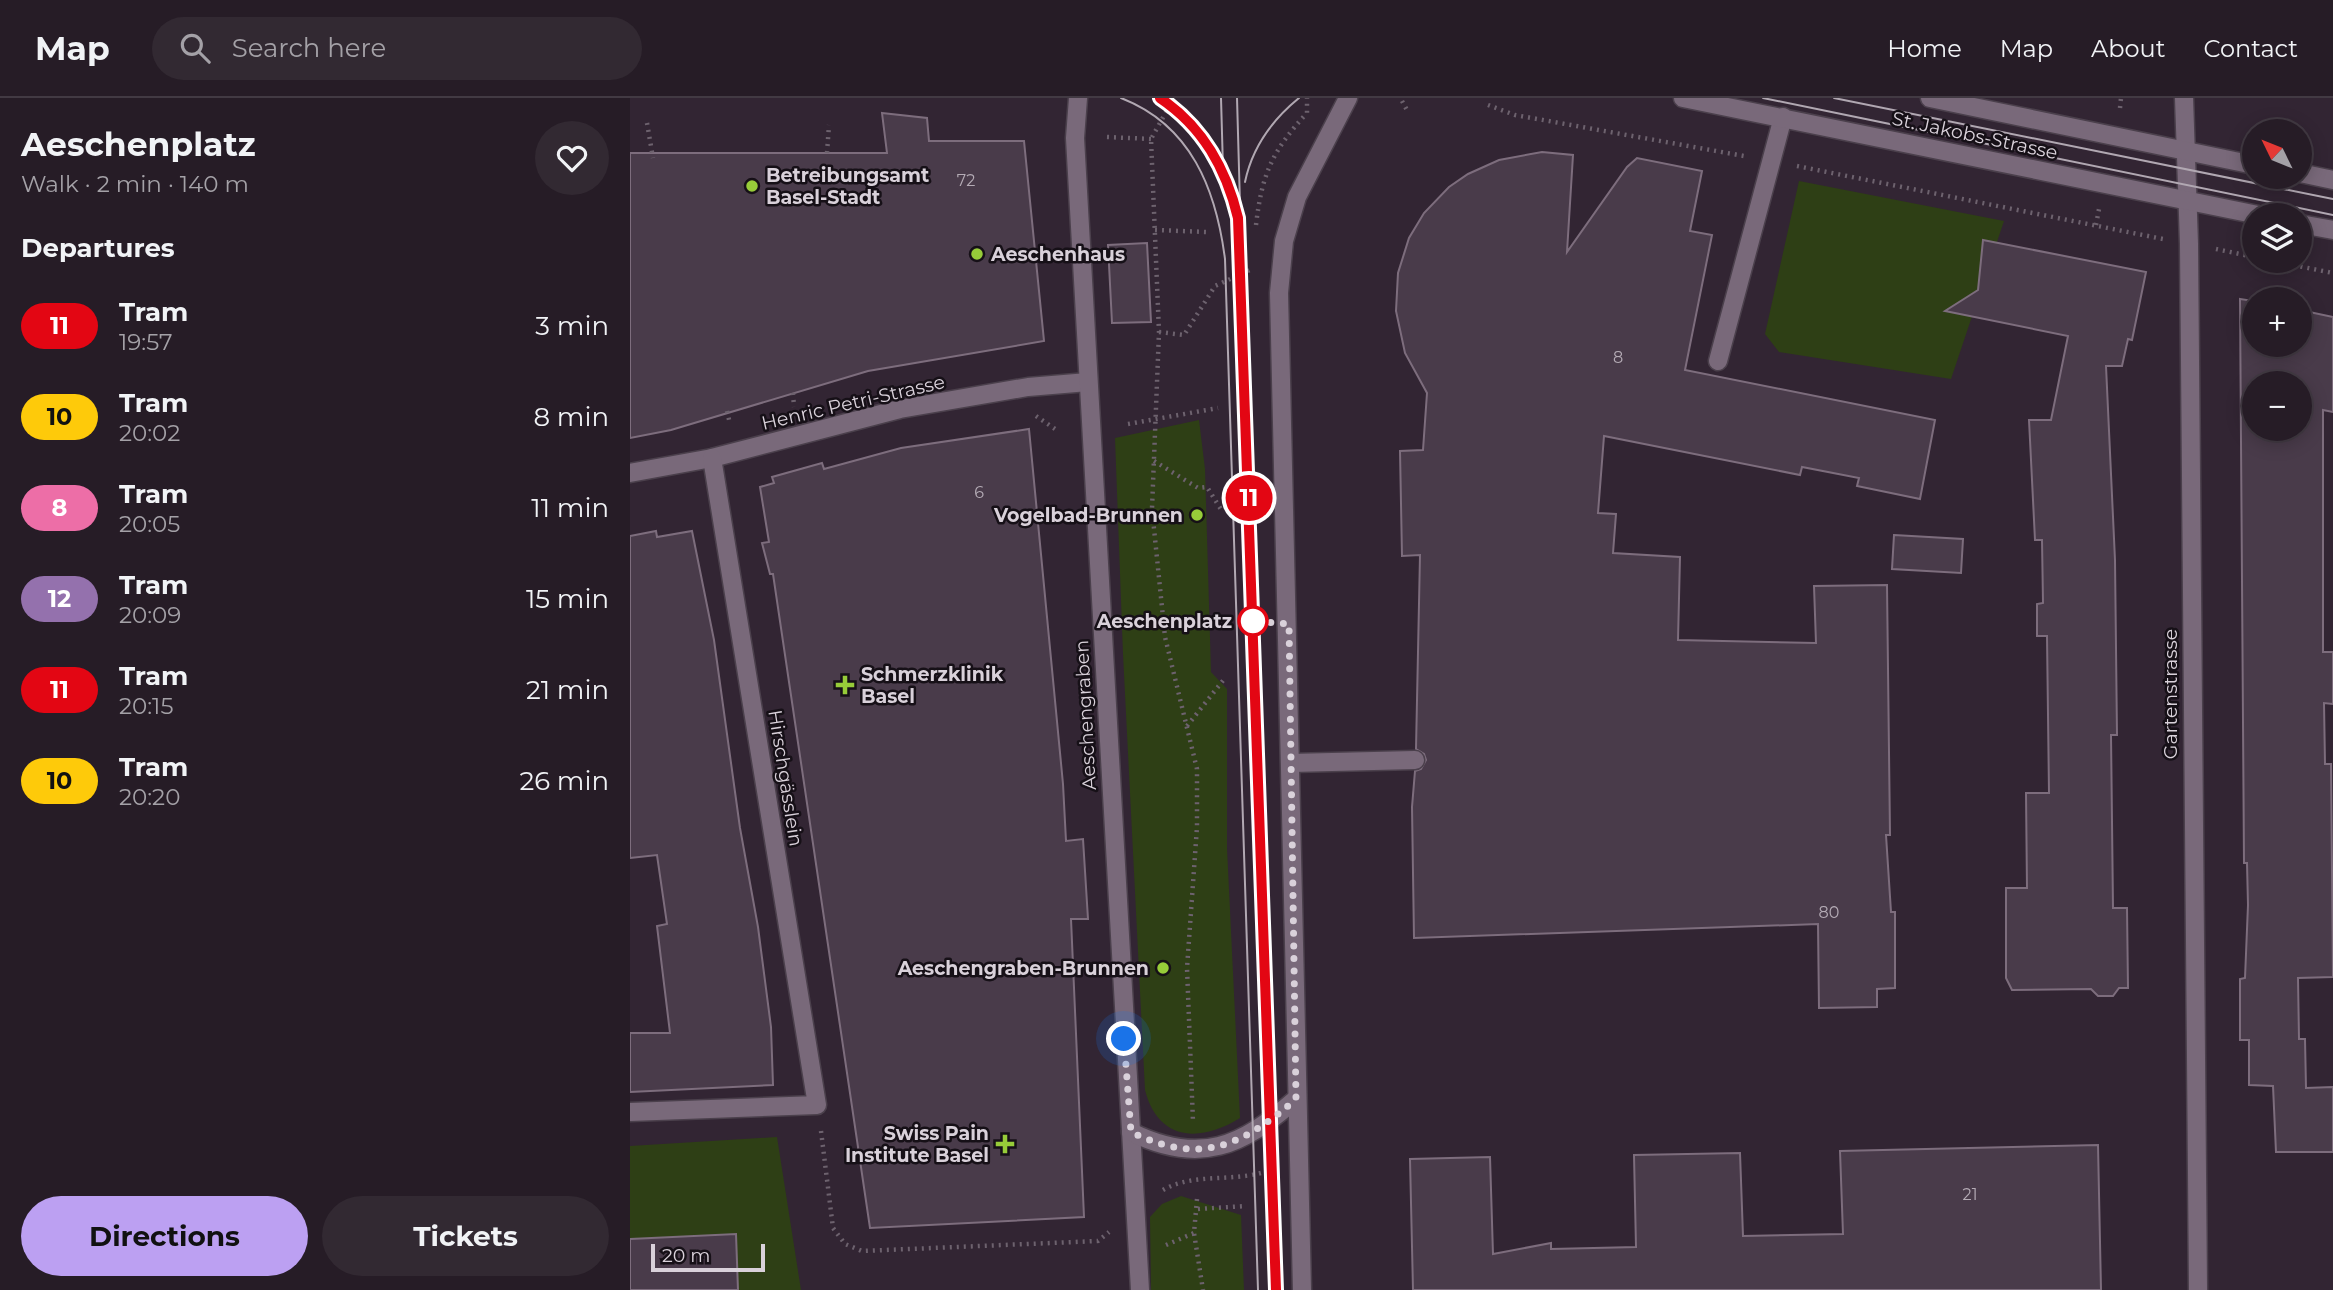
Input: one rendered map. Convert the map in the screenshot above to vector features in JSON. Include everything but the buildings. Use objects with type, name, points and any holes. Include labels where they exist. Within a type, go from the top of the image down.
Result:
[{"type":"main road","name":"Aeschengraben","points":[[1078,98],[1075,138],[1140,1290]]},
{"type":"main road","points":[[1302,1290],[1279,293],[1284,241],[1306,174],[1348,98]]},
{"type":"main road","name":"St. Jakobs-Strasse","points":[[1683,98],[2242,212]]},
{"type":"main road","name":"St. Jakobs-Strasse","points":[[1930,98],[2242,162]]},
{"type":"main road","name":"Gartenstrasse","points":[[2183,98],[2189,244],[2198,1290]]},
{"type":"main road","points":[[1718,361],[1783,117]]},
{"type":"main road","points":[[2312,176],[2333,180]]},
{"type":"main road","points":[[2312,226],[2333,230]]},
{"type":"main road","name":"Henric Petri-Strasse","points":[[630,473],[712,458],[900,409],[1028,387],[1088,382]]},
{"type":"main road","name":"Hirschgässlein","points":[[712,458],[817,1105]]},
{"type":"main road","points":[[1290,762],[1415,760]]},
{"type":"main road","points":[[1131,1132],[1177,1149],[1235,1143],[1255,1133],[1296,1099]]},
{"type":"main road","points":[[630,1112],[817,1105]]},
{"type":"path","points":[[1169,98],[1170,105],[1151,139],[1159,332],[1158,417],[1153,460],[1152,509],[1165,637],[1197,769],[1197,827],[1187,968],[1193,1127]]},
{"type":"path","points":[[1307,98],[1307,113]]},
{"type":"path","points":[[1402,101],[1408,112]]},
{"type":"path","points":[[1488,105],[1515,115],[1772,161],[2242,255]]},
{"type":"path","points":[[647,123],[653,158]]},
{"type":"path","points":[[827,153],[829,125]]},
{"type":"path","points":[[1107,137],[1151,139]]},
{"type":"path","points":[[1155,230],[1207,232]]},
{"type":"path","points":[[2312,269],[2333,273]]},
{"type":"path","points":[[1159,332],[1184,335],[1215,286],[1251,271]]},
{"type":"path","points":[[793,394],[794,407]]},
{"type":"path","points":[[1128,424],[1218,408]]},
{"type":"path","points":[[727,411],[730,424]]},
{"type":"path","points":[[1032,413],[1058,431]]},
{"type":"path","points":[[1153,460],[1199,488],[1207,486],[1222,510]]},
{"type":"path","points":[[1187,726],[1225,678]]},
{"type":"path","points":[[817,1105],[833,1228],[845,1244],[862,1251],[1098,1241],[1172,1185],[1256,1175],[1298,1153]]},
{"type":"path","points":[[1197,1199],[1194,1233],[1203,1290]]},
{"type":"path","points":[[1198,1209],[1245,1206]]},
{"type":"green space","points":[[1799,181],[2004,221],[1951,379],[1779,352],[1765,334]]},
{"type":"green space","points":[[1199,420],[1205,469],[1211,672],[1227,689],[1227,848],[1240,1118],[1225,1126],[1196,1134],[1170,1128],[1151,1107],[1145,1090],[1115,438]]},
{"type":"green space","points":[[777,1137],[801,1290],[738,1290],[736,1234],[630,1239],[630,1146]]},
{"type":"green space","points":[[1181,1196],[1241,1215],[1244,1290],[1151,1290],[1150,1217],[1162,1204]]},
{"type":"tram line","points":[[1121,98],[1166,125],[1196,162],[1215,208],[1225,259],[1258,1290]]},
{"type":"tram line","points":[[1160,98],[1189,122],[1211,150],[1227,183],[1238,218],[1276,1290]]},
{"type":"tram line","name":"11","points":[[1160,98],[1197,130],[1212,151],[1223,171],[1238,218],[1276,1290]]},
{"type":"tram line","points":[[1221,98],[1223,168]]},
{"type":"tram line","points":[[1237,98],[1240,204]]},
{"type":"tram line","points":[[1245,182],[1264,136],[1299,98]]},
{"type":"tram line","points":[[1763,98],[2333,215]]},
{"type":"tram line","points":[[1834,98],[2333,199]]},
{"type":"place","name":"Betreibungsamt Basel-Stadt","points":[[752,186]]},
{"type":"place","name":"Aeschenhaus","points":[[977,254]]},
{"type":"place","name":"Vogelbad-Brunnen","points":[[1197,515]]},
{"type":"place","name":"Aeschenplatz","points":[[1253,621]]},
{"type":"place","name":"Schmerzklinik Basel","points":[[845,685]]},
{"type":"place","name":"Aeschengraben-Brunnen","points":[[1163,968]]},
{"type":"place","name":"Swiss Pain Institute Basel","points":[[1005,1144]]},
{"type":"route","points":[[1124,1039],[1131,1132],[1160,1145],[1194,1149],[1235,1143],[1255,1133],[1296,1099],[1289,624],[1253,621]]}]
